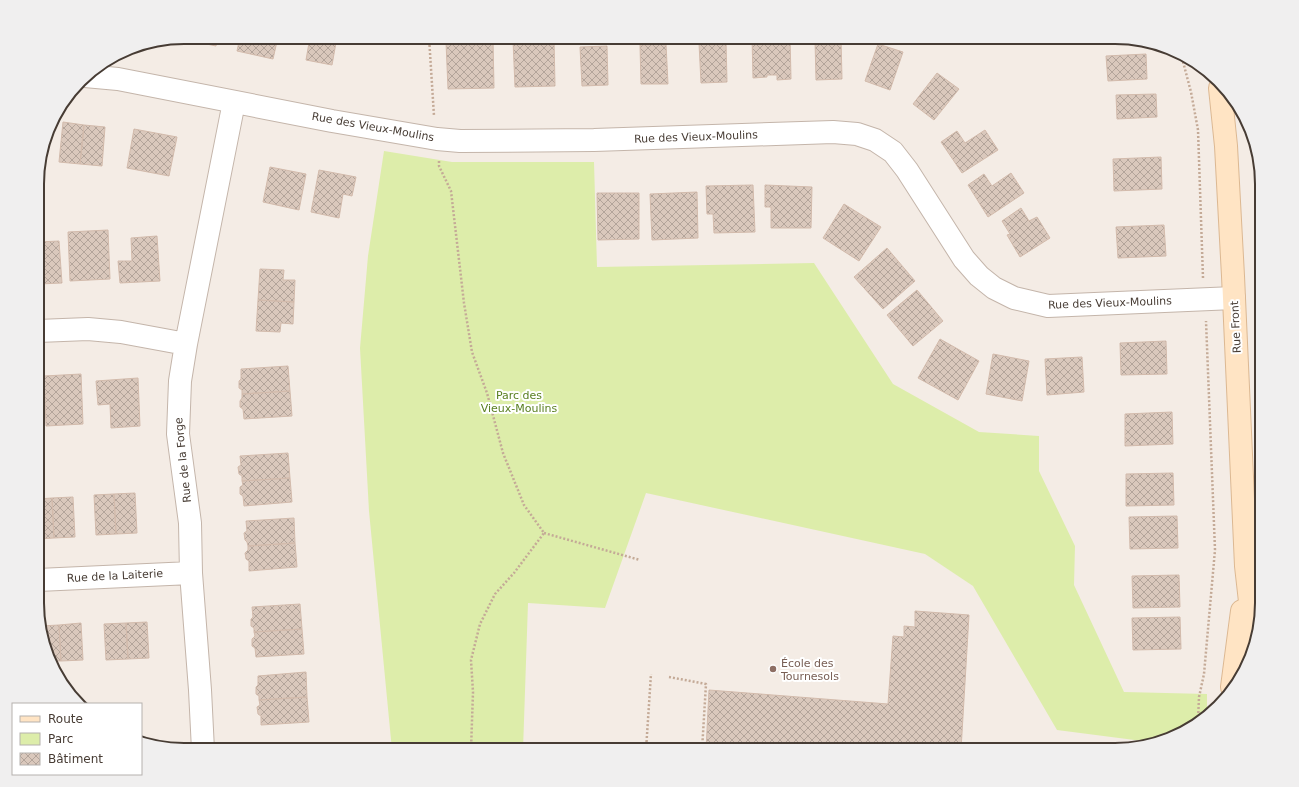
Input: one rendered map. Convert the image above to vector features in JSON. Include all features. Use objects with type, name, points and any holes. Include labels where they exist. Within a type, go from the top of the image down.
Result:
[{"type":"street","name":"Rue des Vieux-Moulins","points":[[94,77],[118,80],[437,139],[460,141],[602,140],[833,132],[857,134],[875,140],[893,152],[907,170],[964,260],[979,276],[994,288],[1014,298],[1048,306],[1234,298]]},
{"type":"street","name":"Rue Front","points":[[1220,93],[1226,146],[1246,566],[1253,626]]},
{"type":"street","name":"Rue de la Forge","points":[[203,743],[200,683],[191,573],[190,523],[178,434],[180,381],[234,102]]},
{"type":"street","points":[[44,331],[88,329],[121,332],[186,344]]},
{"type":"street","name":"Rue Front","points":[[1234,677],[1241,629],[1246,566]]},
{"type":"street","name":"Rue de la Laiterie","points":[[44,580],[191,573]]},
{"type":"path","points":[[429,44],[434,123],[439,166],[451,191],[464,303],[472,352],[487,393],[506,461],[524,505],[544,533],[640,560]]},
{"type":"path","points":[[1183,62],[1191,92],[1198,130],[1215,550],[1204,674],[1199,697],[1198,715]]},
{"type":"path","points":[[471,743],[473,692],[472,660],[480,624],[495,594],[514,573],[544,533]]},
{"type":"path","points":[[646,743],[651,674]]},
{"type":"path","points":[[669,677],[706,684],[702,743]]},
{"type":"green space","name":"Parc des Vieux-Moulins","points":[[384,151],[452,162],[594,162],[597,267],[814,263],[893,384],[979,432],[1039,436],[1039,471],[1075,546],[1074,585],[1124,692],[1207,694],[1207,708],[1185,724],[1169,732],[1139,741],[1057,730],[973,586],[925,554],[646,493],[605,608],[528,603],[523,743],[391,743],[369,511],[360,348],[368,256]]},
{"type":"building","points":[[238,44],[276,44],[273,59],[237,51]]},
{"type":"building","points":[[309,44],[336,44],[332,65],[306,60]]},
{"type":"building","points":[[446,44],[493,44],[494,88],[448,89]]},
{"type":"building","points":[[513,44],[554,44],[555,86],[515,87]]},
{"type":"building","points":[[666,44],[668,84],[641,84],[640,45]]},
{"type":"building","points":[[699,44],[726,44],[727,82],[701,83]]},
{"type":"building","points":[[752,44],[790,44],[791,79],[777,80],[777,75],[767,75],[767,77],[753,78]]},
{"type":"building","points":[[815,44],[841,44],[842,79],[816,80]]},
{"type":"building","points":[[878,44],[903,52],[890,90],[865,81]]},
{"type":"building","points":[[607,46],[608,85],[582,86],[580,47]]},
{"type":"building","points":[[1146,54],[1147,79],[1108,81],[1106,56]]},
{"type":"building","points":[[937,73],[959,89],[934,120],[913,104]]},
{"type":"building","points":[[1156,94],[1157,117],[1117,119],[1116,95]]},
{"type":"building","points":[[63,122],[84,125],[80,164],[59,162]]},
{"type":"building","points":[[84,125],[105,127],[102,166],[80,164]]},
{"type":"building","points":[[134,129],[177,137],[169,176],[127,168]]},
{"type":"building","points":[[985,130],[998,150],[962,173],[941,142],[957,131],[965,143]]},
{"type":"building","points":[[1161,157],[1162,189],[1114,191],[1113,159]]},
{"type":"building","points":[[270,167],[306,174],[299,210],[263,202]]},
{"type":"building","points":[[319,170],[356,177],[352,196],[343,194],[339,218],[311,212]]},
{"type":"building","points":[[1011,173],[1024,193],[988,217],[968,185],[984,174],[992,186]]},
{"type":"building","points":[[753,185],[755,232],[714,233],[713,214],[707,214],[706,186]]},
{"type":"building","points":[[765,185],[812,187],[811,228],[771,228],[771,207],[765,207]]},
{"type":"building","points":[[697,192],[698,238],[652,240],[650,194]]},
{"type":"building","points":[[597,193],[639,193],[639,239],[598,240]]},
{"type":"building","points":[[844,204],[881,227],[859,261],[823,238]]},
{"type":"building","points":[[1021,208],[1029,221],[1037,217],[1050,238],[1020,257],[1007,235],[1010,234],[1002,221]]},
{"type":"building","points":[[1164,225],[1166,256],[1118,258],[1116,227]]},
{"type":"building","points":[[108,230],[110,279],[70,281],[68,232]]},
{"type":"building","points":[[157,236],[160,281],[120,283],[118,261],[132,261],[131,238]]},
{"type":"building","points":[[59,241],[62,283],[44,284],[44,242]]},
{"type":"building","points":[[887,248],[915,281],[883,309],[854,277]]},
{"type":"building","points":[[260,269],[284,270],[283,280],[295,280],[294,302],[258,300]]},
{"type":"building","points":[[917,290],[943,321],[913,346],[887,315]]},
{"type":"building","points":[[258,300],[294,302],[293,324],[281,323],[280,332],[256,331]]},
{"type":"building","points":[[940,339],[979,361],[958,400],[918,378]]},
{"type":"building","points":[[1166,341],[1167,374],[1121,375],[1120,343]]},
{"type":"building","points":[[993,354],[1029,361],[1022,401],[986,394]]},
{"type":"building","points":[[1082,357],[1084,392],[1047,395],[1045,359]]},
{"type":"building","points":[[288,366],[290,391],[242,394],[242,390],[239,388],[241,369]]},
{"type":"building","points":[[81,374],[83,424],[46,426],[44,376]]},
{"type":"building","points":[[138,378],[140,426],[111,428],[110,404],[98,405],[96,381]]},
{"type":"building","points":[[290,391],[292,416],[244,419],[243,409],[240,407],[242,394]]},
{"type":"building","points":[[1172,412],[1173,444],[1125,446],[1125,414]]},
{"type":"building","points":[[288,453],[290,478],[242,481],[242,476],[239,474],[238,467],[241,465],[240,456]]},
{"type":"building","points":[[1173,473],[1174,505],[1126,506],[1126,474]]},
{"type":"building","points":[[290,478],[292,502],[244,506],[243,496],[240,494],[240,487],[243,485],[242,481]]},
{"type":"building","points":[[135,493],[137,533],[116,534],[114,494]]},
{"type":"building","points":[[114,494],[116,534],[96,535],[94,495]]},
{"type":"building","points":[[73,497],[75,537],[54,538],[52,498]]},
{"type":"building","points":[[52,498],[54,538],[44,539],[44,499]]},
{"type":"building","points":[[1177,516],[1178,548],[1130,549],[1129,517]]},
{"type":"building","points":[[294,518],[295,543],[248,546],[244,533],[247,531],[246,521]]},
{"type":"building","points":[[295,543],[297,567],[249,571],[249,561],[246,559],[245,553],[248,550],[248,546]]},
{"type":"building","points":[[1179,575],[1180,607],[1133,608],[1132,576]]},
{"type":"building","points":[[300,604],[302,629],[254,632],[254,628],[251,626],[251,619],[253,617],[252,607]]},
{"type":"building","points":[[915,611],[969,615],[961,743],[706,743],[709,690],[888,704],[893,636],[904,637],[904,626],[915,627]]},
{"type":"building","points":[[1180,617],[1181,649],[1133,650],[1132,618]]},
{"type":"building","points":[[147,622],[149,658],[128,659],[126,623]]},
{"type":"building","points":[[81,623],[83,660],[61,661],[59,625]]},
{"type":"building","points":[[126,623],[128,659],[106,660],[104,624]]},
{"type":"building","points":[[59,625],[61,661],[56,661],[51,648],[46,626]]},
{"type":"building","points":[[302,629],[304,654],[256,657],[255,648],[252,646],[252,639],[255,636],[254,632]]},
{"type":"building","points":[[306,672],[307,697],[259,700],[259,696],[256,694],[258,676]]},
{"type":"building","points":[[307,697],[309,722],[261,725],[261,716],[258,714],[257,707],[260,705],[259,700]]},
{"type":"place","name":"École des Tournesols","points":[[773,669]]}]
